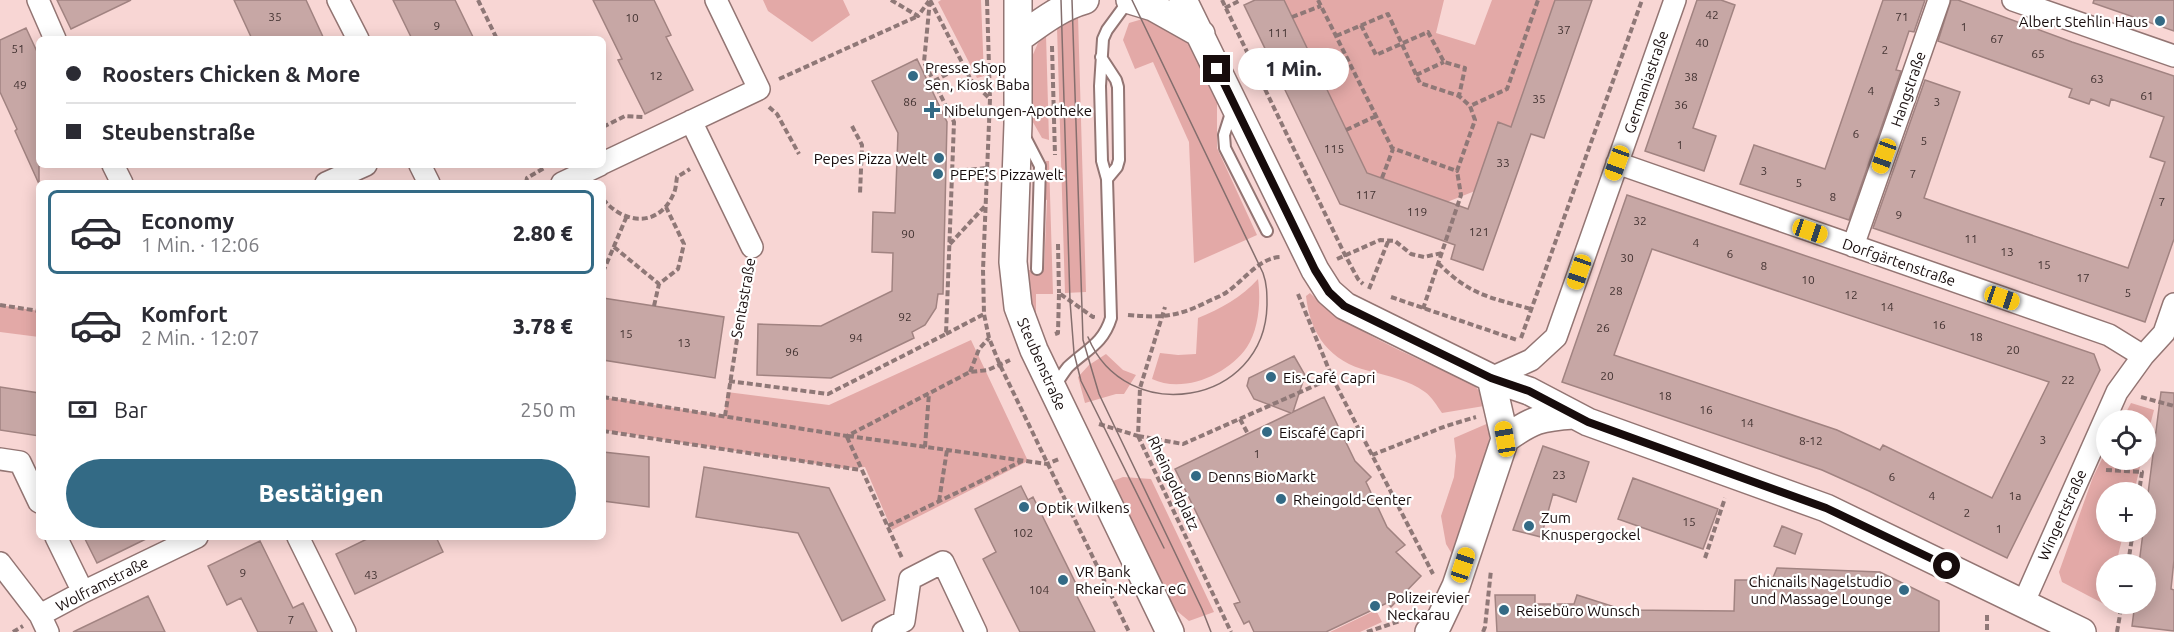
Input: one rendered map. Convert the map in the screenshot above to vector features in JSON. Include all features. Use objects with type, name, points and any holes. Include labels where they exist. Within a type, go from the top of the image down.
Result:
[{"type":"street","points":[[38,0],[55,36]]},
{"type":"street","points":[[338,0],[356,36]]},
{"type":"street","points":[[606,162],[759,89],[716,0]]},
{"type":"street","name":"Steubenstraße","points":[[1018,0],[1018,124],[1014,194],[1014,284],[1018,307],[1052,389],[1170,632]]},
{"type":"street","points":[[1019,38],[1051,16],[1072,4],[1085,0]]},
{"type":"street","points":[[1130,0],[1153,7],[1201,34]]},
{"type":"street","name":"Germaniastraße","points":[[1491,378],[1531,360],[1556,337],[1675,0]]},
{"type":"street","name":"Hangstraße","points":[[1853,246],[1939,0]]},
{"type":"street","points":[[2013,0],[2174,56]]},
{"type":"street","points":[[1188,1],[1234,104],[1303,275],[1329,292],[1344,306],[1491,378],[1529,391],[1588,422],[1826,508],[2078,631]]},
{"type":"street","name":"Sentastraße","points":[[691,121],[752,247]]},
{"type":"street","name":"Dorfgärtenstraße","points":[[1617,163],[2109,335],[2143,356]]},
{"type":"street","points":[[333,180],[359,168]]},
{"type":"street","points":[[568,180],[593,168]]},
{"type":"street","name":"Wingertstraße","points":[[2024,604],[2117,392],[2143,356],[2164,333],[2174,304]]},
{"type":"street","points":[[1432,625],[1456,586],[1505,439],[1491,378]]},
{"type":"street","points":[[1505,439],[1537,420],[1574,415]]},
{"type":"street","points":[[0,459],[20,462],[36,496]]},
{"type":"street","points":[[57,540],[83,592]]},
{"type":"street","name":"Wolframstraße","points":[[44,624],[83,592],[191,540]]},
{"type":"street","points":[[299,540],[345,632]]},
{"type":"street","points":[[0,562],[44,624]]},
{"type":"street","points":[[883,632],[904,621],[910,579],[943,562],[976,632]]},
{"type":"lane","points":[[1052,389],[1066,369],[1093,348],[1107,332],[1112,309],[1107,179],[1102,161],[1101,57],[1103,39],[1107,30],[1130,0]]},
{"type":"lane","points":[[1101,57],[1118,87],[1119,160],[1117,167],[1107,179]]},
{"type":"lane","points":[[1234,104],[1224,135],[1226,148],[1267,231]]},
{"type":"lane","points":[[1018,124],[1040,166],[1037,269]]},
{"type":"path","points":[[478,0],[496,36]]},
{"type":"path","points":[[891,0],[918,16]]},
{"type":"path","points":[[799,154],[777,114],[767,105],[759,89],[918,16],[930,0]]},
{"type":"path","points":[[930,0],[972,80],[990,99]]},
{"type":"path","points":[[930,0],[924,62],[954,122],[946,334]]},
{"type":"path","points":[[1222,0],[1345,255],[1358,279],[1369,290],[1380,293]]},
{"type":"path","points":[[1226,8],[1241,0]]},
{"type":"path","points":[[1318,0],[1393,149],[1457,171]]},
{"type":"path","points":[[1470,106],[1507,89],[1538,0]]},
{"type":"path","points":[[1390,297],[1519,341],[1642,0]]},
{"type":"path","points":[[1292,17],[1321,6]]},
{"type":"path","points":[[1336,36],[1388,14],[1420,83],[1459,96],[1470,106],[1475,120],[1457,171],[1461,195],[1423,309]]},
{"type":"path","points":[[1051,16],[1055,161]]},
{"type":"path","points":[[1361,25],[1376,55],[1428,32],[1444,63]]},
{"type":"path","points":[[1318,72],[1347,58]]},
{"type":"path","points":[[1416,75],[1444,63],[1465,68],[1459,96]]},
{"type":"path","points":[[934,81],[964,65]]},
{"type":"path","points":[[1346,130],[1376,116]]},
{"type":"path","points":[[852,126],[862,145],[860,194]]},
{"type":"path","points":[[1382,178],[1393,149]]},
{"type":"path","points":[[606,203],[611,210],[626,218],[640,219],[653,216],[666,207],[674,194],[677,177],[709,159]]},
{"type":"path","points":[[526,180],[544,168]]},
{"type":"path","points":[[952,171],[987,168]]},
{"type":"path","points":[[950,244],[985,206]]},
{"type":"path","points":[[654,306],[659,284],[678,269],[684,244],[666,207]]},
{"type":"path","points":[[606,265],[626,218]]},
{"type":"path","points":[[847,436],[970,372],[988,370],[1034,350],[1058,333],[1058,233]]},
{"type":"path","points":[[1345,255],[1380,240],[1389,239],[1411,254],[1424,257],[1442,253]]},
{"type":"path","points":[[1354,312],[1369,290],[1389,239]]},
{"type":"path","points":[[614,247],[659,284]]},
{"type":"path","name":"Sentastraße","points":[[724,416],[752,247]]},
{"type":"path","points":[[1059,293],[1093,317],[1093,301],[1125,315],[1161,317],[1184,313],[1226,293],[1253,269],[1279,255],[1283,264]]},
{"type":"path","points":[[1438,263],[1455,280],[1477,294],[1531,309]]},
{"type":"path","points":[[1303,275],[1332,377],[1436,579]]},
{"type":"path","points":[[0,305],[36,311]]},
{"type":"path","points":[[1093,422],[1138,436],[1140,388],[1165,307]]},
{"type":"path","points":[[729,381],[828,394],[984,314]]},
{"type":"path","points":[[970,372],[979,349],[989,338]]},
{"type":"path","name":"Rheingoldplatz","points":[[1138,436],[1183,444],[1332,377]]},
{"type":"path","points":[[925,447],[930,392]]},
{"type":"path","points":[[2117,392],[2174,406]]},
{"type":"path","points":[[606,397],[847,436],[1047,464],[1082,450]]},
{"type":"path","points":[[1372,455],[1446,426],[1500,410]]},
{"type":"path","points":[[1240,418],[1248,434]]},
{"type":"path","points":[[606,431],[861,470]]},
{"type":"path","points":[[847,436],[910,579]]},
{"type":"path","name":"Rheingoldplatz","points":[[1138,436],[1231,632]]},
{"type":"path","points":[[939,501],[947,450]]},
{"type":"path","points":[[888,526],[1023,460]]},
{"type":"path","points":[[2083,469],[2142,472],[2140,482]]},
{"type":"path","points":[[1705,558],[1734,475]]},
{"type":"path","points":[[2118,632],[2120,614]]},
{"type":"path","points":[[1367,632],[1406,619],[1432,625]]},
{"type":"shaded area","points":[[763,0],[843,0],[850,15],[812,42],[768,11]]},
{"type":"shaded area","points":[[941,0],[981,0],[984,76],[977,78],[938,2]]},
{"type":"shaded area","points":[[1284,0],[1444,0],[1436,33],[1475,45],[1492,0],[1555,0],[1511,127],[1499,122],[1475,191],[1447,202],[1367,173]]},
{"type":"shaded area","points":[[1078,16],[1086,292],[1065,293],[1057,27]]},
{"type":"shaded area","points":[[1146,18],[1186,37],[1217,99],[1217,148],[1257,235],[1194,263],[1189,142],[1153,62],[1135,69],[1123,40],[1129,23]]},
{"type":"shaded area","points":[[1046,35],[1049,140],[1042,138],[1030,117],[1031,59],[1038,43]]},
{"type":"shaded area","points":[[1046,161],[1049,161],[1053,294],[1036,294],[1036,331],[1024,270],[1044,270]]},
{"type":"shaded area","points":[[1258,279],[1257,323],[1251,340],[1239,357],[1217,373],[1191,383],[1164,383],[1152,379],[1160,353],[1196,354],[1198,318],[1230,302]]},
{"type":"shaded area","points":[[1310,293],[1344,320],[1365,332],[1474,385],[1482,394],[1484,406],[1442,413],[1430,396],[1412,384],[1355,367],[1343,361],[1324,344],[1317,334],[1308,310],[1306,296]]},
{"type":"shaded area","points":[[0,305],[36,311],[36,337],[0,332]]},
{"type":"shaded area","points":[[971,340],[1028,461],[892,530],[865,467],[843,468],[606,430],[606,397],[724,416],[727,392],[829,405]]},
{"type":"shaded area","points":[[1106,354],[1123,370],[1136,375],[1124,394],[1085,403],[1078,377],[1089,365]]},
{"type":"shaded area","points":[[2131,403],[2154,410],[2127,410]]},
{"type":"shaded area","points":[[1491,422],[1482,473],[1452,554],[1446,544],[1441,516],[1454,477],[1456,456],[1454,438]]},
{"type":"shaded area","points":[[2096,470],[2139,470],[2136,482],[2096,482],[2096,542],[2121,542],[2118,554],[2096,554],[2096,600],[2062,582],[2059,572]]},
{"type":"shaded area","points":[[1123,477],[1151,479],[1214,612],[1189,621],[1171,606],[1113,481]]},
{"type":"shaded area","points":[[1376,610],[1382,622],[1360,632],[1330,632]]},
{"type":"building","points":[[57,0],[131,0],[71,29]]},
{"type":"building","points":[[234,0],[306,0],[323,36],[251,36]]},
{"type":"building","points":[[393,0],[455,0],[473,36],[411,36]]},
{"type":"building","points":[[593,0],[654,0],[671,35],[666,37],[693,90],[645,114],[618,60],[622,59]]},
{"type":"building","points":[[1255,0],[1284,0],[1367,173],[1468,209],[1498,122],[1511,127],[1555,0],[1592,0],[1544,138],[1531,134],[1483,270],[1451,259],[1455,245],[1340,204],[1244,5]]},
{"type":"building","points":[[1697,0],[1721,0],[1735,5],[1693,128],[1716,136],[1704,171],[1645,151]]},
{"type":"building","points":[[1883,0],[1925,0],[1914,32],[1909,31],[1896,70],[1901,71],[1849,220],[1740,184],[1754,145],[1825,169]]},
{"type":"building","points":[[1951,0],[1958,0],[2174,76],[2174,239],[2145,322],[1873,228],[1925,80],[1960,92],[1924,198],[1961,211],[2128,268],[2165,162],[2150,157],[2164,117],[2111,99],[2109,106],[2091,99],[2089,104],[2069,97],[2072,89],[1938,41]]},
{"type":"building","name":"Albert Stehlin Haus","points":[[2094,0],[2174,0],[2174,31],[2093,3]]},
{"type":"building","points":[[26,28],[36,50],[36,168],[39,168],[39,180],[15,131],[17,129],[0,92],[0,40]]},
{"type":"building","points":[[917,59],[947,122],[943,294],[938,294],[936,308],[925,325],[912,332],[914,338],[831,378],[757,375],[758,324],[821,326],[892,291],[893,253],[872,252],[873,212],[895,213],[898,133],[872,81]]},
{"type":"building","points":[[1627,195],[2094,354],[2100,370],[2007,558],[1822,470],[1562,382]],"holes":[[[1652,249],[2049,382],[1992,498],[1883,445],[1880,450],[1837,430],[1614,355]]]},
{"type":"building","points":[[606,298],[724,317],[715,378],[606,360]]},
{"type":"building","name":"Rheingold-Center","points":[[1294,356],[1305,375],[1293,412],[1324,397],[1355,461],[1371,477],[1366,482],[1387,527],[1405,545],[1396,552],[1421,576],[1391,607],[1387,603],[1326,632],[1254,632],[1249,621],[1244,624],[1234,604],[1240,602],[1175,469],[1291,413],[1254,399],[1247,386],[1249,378]]},
{"type":"building","points":[[0,387],[36,393],[36,436],[0,430]]},
{"type":"building","points":[[2161,392],[2174,393],[2174,560],[2171,589],[2174,590],[2174,631],[2132,626],[2134,614],[2156,614],[2156,554],[2140,554],[2142,542],[2156,542],[2156,482],[2149,482],[2151,470],[2156,470],[2156,431]]},
{"type":"building","points":[[1543,446],[1589,462],[1576,502],[1553,494],[1541,537],[1513,530]]},
{"type":"building","points":[[606,452],[649,457],[649,507],[606,501]]},
{"type":"building","points":[[704,467],[829,488],[885,600],[842,621],[798,533],[696,517]]},
{"type":"building","points":[[1633,478],[1718,509],[1703,549],[1618,519]]},
{"type":"building","points":[[1021,486],[1028,500],[1033,497],[1080,592],[1076,594],[1095,632],[1020,632],[983,559],[996,552],[975,509]]},
{"type":"building","points":[[1782,526],[1802,534],[1795,554],[1774,546]]},
{"type":"building","points":[[86,540],[144,540],[97,563]]},
{"type":"building","points":[[365,540],[437,540],[443,552],[355,594],[336,554]]},
{"type":"building","points":[[260,541],[293,608],[303,603],[317,632],[258,632],[241,598],[227,605],[208,566]]},
{"type":"building","points":[[1777,568],[1880,572],[1939,601],[1939,632],[1497,632],[1495,595],[1535,595],[1535,604],[1574,604],[1577,595],[1624,610],[1734,611],[1735,580],[1772,580]]},
{"type":"building","points":[[148,596],[165,632],[73,632]]},
{"type":"tram line","points":[[1061,0],[1070,301],[1074,353],[1081,381],[1164,548]]},
{"type":"tram line","points":[[1072,0],[1083,340],[1099,394],[1211,632]]},
{"type":"tram line","points":[[1088,337],[1106,366],[1131,385],[1160,393],[1191,393],[1219,384],[1243,365],[1260,339],[1267,305],[1263,273],[1132,0]]},
{"type":"place","name":"Albert Stehlin Haus","points":[[2160,21]]},
{"type":"place","name":"Presse Shop Sen, Kiosk Baba","points":[[913,76]]},
{"type":"place","name":"Nibelungen-Apotheke","points":[[932,110]]},
{"type":"place","name":"Pepes Pizza Welt","points":[[939,158]]},
{"type":"place","name":"PEPE'S Pizzawelt","points":[[938,174]]},
{"type":"place","name":"Eis-Café Capri","points":[[1271,377]]},
{"type":"place","name":"Eiscafé Capri","points":[[1267,432]]},
{"type":"place","name":"Denns BioMarkt","points":[[1196,476]]},
{"type":"place","name":"Rheingold-Center","points":[[1281,499]]},
{"type":"place","name":"Optik Wilkens","points":[[1024,507]]},
{"type":"place","name":"Zum Knuspergockel","points":[[1529,526]]},
{"type":"place","name":"VR Bank Rhein-Neckar eG","points":[[1063,580]]},
{"type":"place","name":"Chicnails Nagelstudio und Massage Lounge","points":[[1904,590]]},
{"type":"place","name":"Polizeirevier Neckarau","points":[[1375,606]]},
{"type":"place","name":"Reisebüro Wunsch","points":[[1504,610]]},
{"type":"route","points":[[1217,69],[1315,270],[1329,292],[1344,306],[1491,378],[1529,391],[1588,422],[1826,508],[1947,566]]}]
